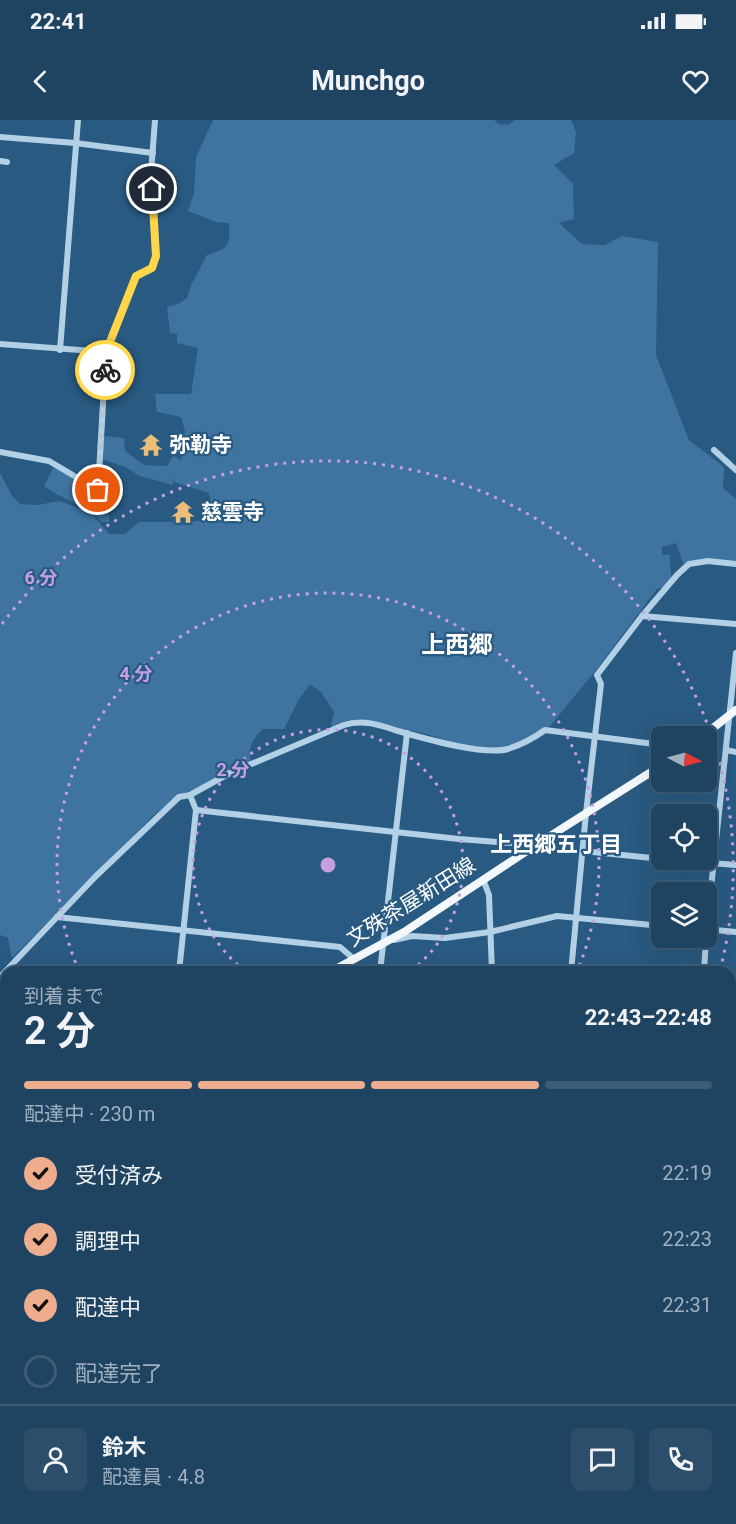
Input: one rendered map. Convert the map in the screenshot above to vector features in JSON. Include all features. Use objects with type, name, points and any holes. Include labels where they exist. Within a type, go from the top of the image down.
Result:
[{"type":"main road","points":[[716,726],[733,713]]},
{"type":"main road","name":"文殊茶屋新田線","points":[[341,966],[384,943],[456,898],[651,772]]},
{"type":"street","points":[[60,350],[78,120]]},
{"type":"street","points":[[0,452],[49,461],[98,490],[106,352],[136,276],[152,268],[156,256],[152,183],[155,120]]},
{"type":"street","points":[[0,137],[75,143],[153,153]]},
{"type":"street","points":[[0,344],[106,352]]},
{"type":"street","points":[[714,450],[736,470]]},
{"type":"street","points":[[572,966],[601,684],[597,675],[642,616],[689,564],[708,561],[736,564]]},
{"type":"street","points":[[642,616],[736,624]]},
{"type":"street","points":[[717,835],[726,750],[733,713],[736,653]]},
{"type":"street","points":[[10,966],[179,796],[190,795],[230,773],[354,722],[373,723],[460,746],[496,751],[507,749],[545,730],[651,744]]},
{"type":"street","points":[[381,966],[407,733]]},
{"type":"street","points":[[726,750],[736,752]]},
{"type":"street","points":[[180,966],[196,810],[190,795]]},
{"type":"street","points":[[196,810],[536,845]]},
{"type":"street","points":[[583,851],[651,858]]},
{"type":"street","points":[[717,863],[736,865]]},
{"type":"street","points":[[483,879],[489,895],[492,966]]},
{"type":"street","points":[[57,917],[340,947],[354,959]]},
{"type":"street","points":[[384,943],[412,936],[446,938],[490,932],[546,917],[576,917],[651,925]]},
{"type":"street","points":[[717,930],[736,932]]},
{"type":"street","points":[[704,966],[705,948]]},
{"type":"shaded area","points":[[213,120],[494,120],[499,124],[508,125],[515,120],[571,120],[576,132],[574,153],[554,165],[573,184],[574,219],[559,223],[582,244],[605,245],[622,236],[658,242],[656,355],[689,440],[724,467],[723,488],[736,499],[736,562],[712,559],[684,566],[676,543],[662,547],[662,555],[670,555],[671,580],[664,587],[657,589],[551,725],[528,743],[485,752],[423,733],[367,722],[335,730],[331,725],[334,712],[321,692],[310,684],[298,701],[284,729],[263,729],[256,737],[250,751],[253,766],[184,793],[155,814],[12,958],[8,938],[0,935],[0,473],[12,496],[20,504],[37,505],[60,501],[91,513],[109,534],[125,534],[139,522],[180,524],[201,520],[211,503],[209,493],[174,482],[175,477],[172,485],[140,476],[125,467],[102,459],[104,436],[124,438],[125,451],[144,465],[167,466],[173,456],[181,460],[182,458],[185,431],[181,417],[157,412],[155,394],[191,394],[198,348],[177,343],[177,334],[170,333],[167,307],[187,298],[191,285],[207,255],[224,248],[228,242],[229,223],[216,222],[188,211],[194,193],[196,157]]},
{"type":"shaded area","points":[[54,467],[107,498],[109,522],[102,522],[88,511],[44,486]]},
{"type":"way so far","points":[[98,490],[105,370]]},
{"type":"place","name":"弥勒寺","points":[[151,445]]},
{"type":"place","name":"慈雲寺","points":[[183,512]]},
{"type":"district","name":"上西郷","points":[[457,645]]},
{"type":"district","name":"上西郷五丁目","points":[[556,844]]},
{"type":"route","points":[[105,370],[106,352],[136,276],[152,268],[156,256],[152,189]]}]
